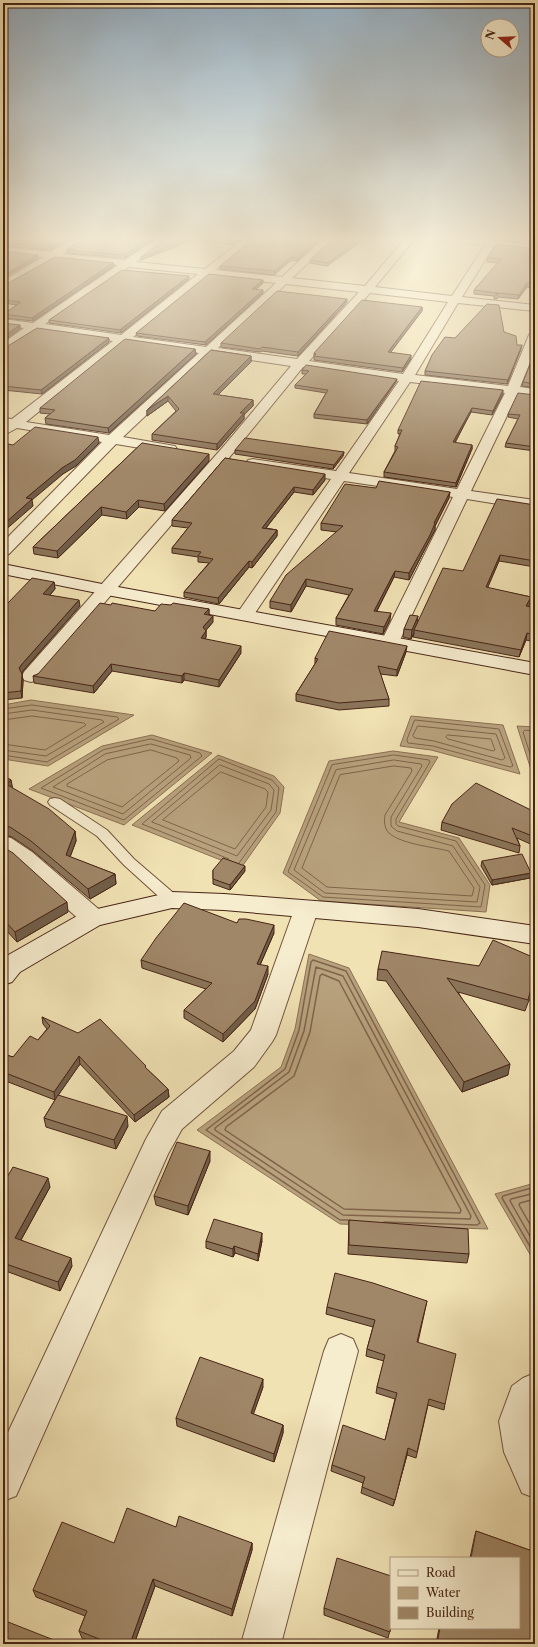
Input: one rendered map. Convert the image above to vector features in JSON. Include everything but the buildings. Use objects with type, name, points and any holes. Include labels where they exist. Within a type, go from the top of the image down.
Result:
[{"type":"street","points":[[3,348],[53,314]]},
{"type":"street","points":[[3,433],[9,423],[155,314]]},
{"type":"street","points":[[3,551],[113,439],[249,314]]},
{"type":"street","points":[[32,676],[220,458],[300,362],[345,314]]},
{"type":"street","points":[[244,615],[338,476],[407,378],[446,314]]},
{"type":"street","points":[[3,322],[407,378],[535,393]]},
{"type":"street","points":[[390,642],[513,390],[535,335]]},
{"type":"street","points":[[9,423],[182,451]]},
{"type":"street","points":[[205,455],[535,505]]},
{"type":"street","points":[[3,569],[107,590],[535,669]]},
{"type":"street","points":[[3,843],[24,857],[93,918]]},
{"type":"street","points":[[3,975],[11,965],[93,918],[172,900],[224,902],[306,910],[418,918],[535,935]]},
{"type":"street","points":[[3,1483],[156,1148],[172,1120],[244,1059],[263,1035],[306,910]]},
{"type":"street","points":[[261,1644],[341,1351]]},
{"type":"street","points":[[535,1390],[524,1398],[516,1421],[522,1452],[535,1480]]},
{"type":"lane","points":[[55,802],[102,833],[129,862],[172,900]]},
{"type":"water","points":[[31,700],[134,715],[48,766],[3,759],[3,705]]},
{"type":"water","points":[[411,716],[503,725],[520,774],[431,750],[400,746]]},
{"type":"water","points":[[517,726],[535,727],[535,782]]},
{"type":"water","points":[[152,735],[212,753],[124,825],[29,789],[102,746]]},
{"type":"water","points":[[393,751],[438,757],[399,822],[459,838],[490,885],[486,912],[321,901],[283,873],[329,761]]},
{"type":"water","points":[[218,755],[274,776],[284,787],[280,813],[241,868],[132,825]]},
{"type":"water","points":[[309,954],[349,968],[488,1229],[340,1224],[197,1130],[281,1067],[295,1029]]},
{"type":"water","points":[[535,1183],[535,1263],[495,1194]]}]
